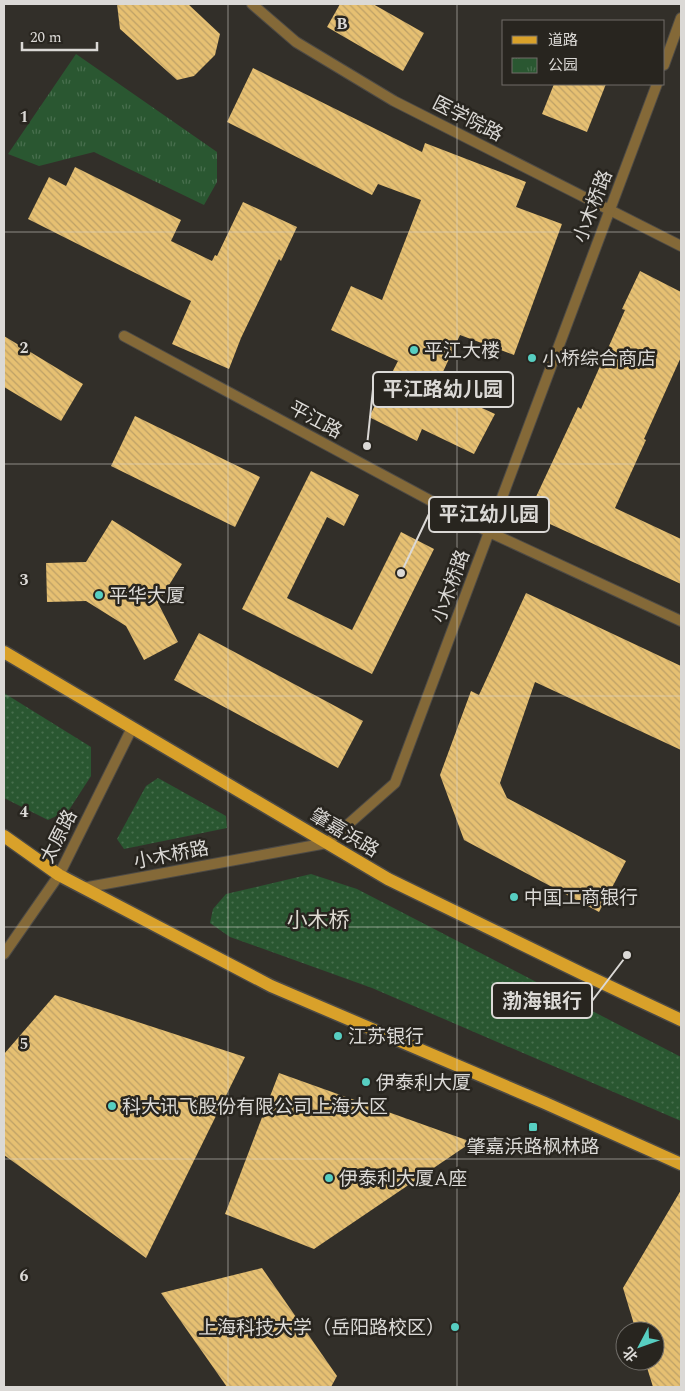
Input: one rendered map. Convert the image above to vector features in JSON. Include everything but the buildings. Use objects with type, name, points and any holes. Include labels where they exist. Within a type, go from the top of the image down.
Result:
[{"type":"main road","name":"肇嘉浜路","points":[[4,652],[388,879],[681,1020]]},
{"type":"main road","points":[[4,836],[59,875],[271,986],[545,1103],[681,1164]]},
{"type":"street","name":"医学院路","points":[[252,4],[296,42],[394,100],[681,246]]},
{"type":"street","points":[[665,62],[681,18]]},
{"type":"street","name":"小木桥路","points":[[84,888],[327,843],[395,783],[657,85]]},
{"type":"street","name":"平江路","points":[[124,336],[489,532],[681,620]]},
{"type":"street","name":"太原路","points":[[4,954],[59,875],[132,728]]},
{"type":"green space","points":[[76,54],[217,152],[217,182],[204,205],[94,152],[39,166],[8,154]]},
{"type":"green space","points":[[4,693],[91,747],[91,776],[69,810],[48,820],[4,798]]},
{"type":"green space","points":[[158,778],[226,816],[227,828],[124,849],[117,839],[146,786]]},
{"type":"green space","points":[[311,874],[357,889],[681,1057],[681,1121],[372,988],[230,937],[210,923],[213,909],[226,894]]},
{"type":"place","name":"平江大楼","points":[[414,350]]},
{"type":"place","name":"小桥综合商店","points":[[532,358]]},
{"type":"place","name":"平江路幼儿园","points":[[367,446]]},
{"type":"place","name":"平江幼儿园","points":[[401,573]]},
{"type":"place","name":"平华大厦","points":[[99,595]]},
{"type":"place","name":"中国工商银行","points":[[514,897]]},
{"type":"place","name":"渤海银行","points":[[627,955]]},
{"type":"place","name":"江苏银行","points":[[338,1036]]},
{"type":"place","name":"伊泰利大厦","points":[[366,1082]]},
{"type":"place","name":"科大讯飞股份有限公司上海大区","points":[[112,1106]]},
{"type":"place","name":"肇嘉浜路枫林路","points":[[533,1127]]},
{"type":"place","name":"伊泰利大厦A座","points":[[329,1178]]},
{"type":"place","name":"上海科技大学（岳阳路校区）","points":[[455,1327]]},
{"type":"district","name":"小木桥","points":[[318,920]]}]
